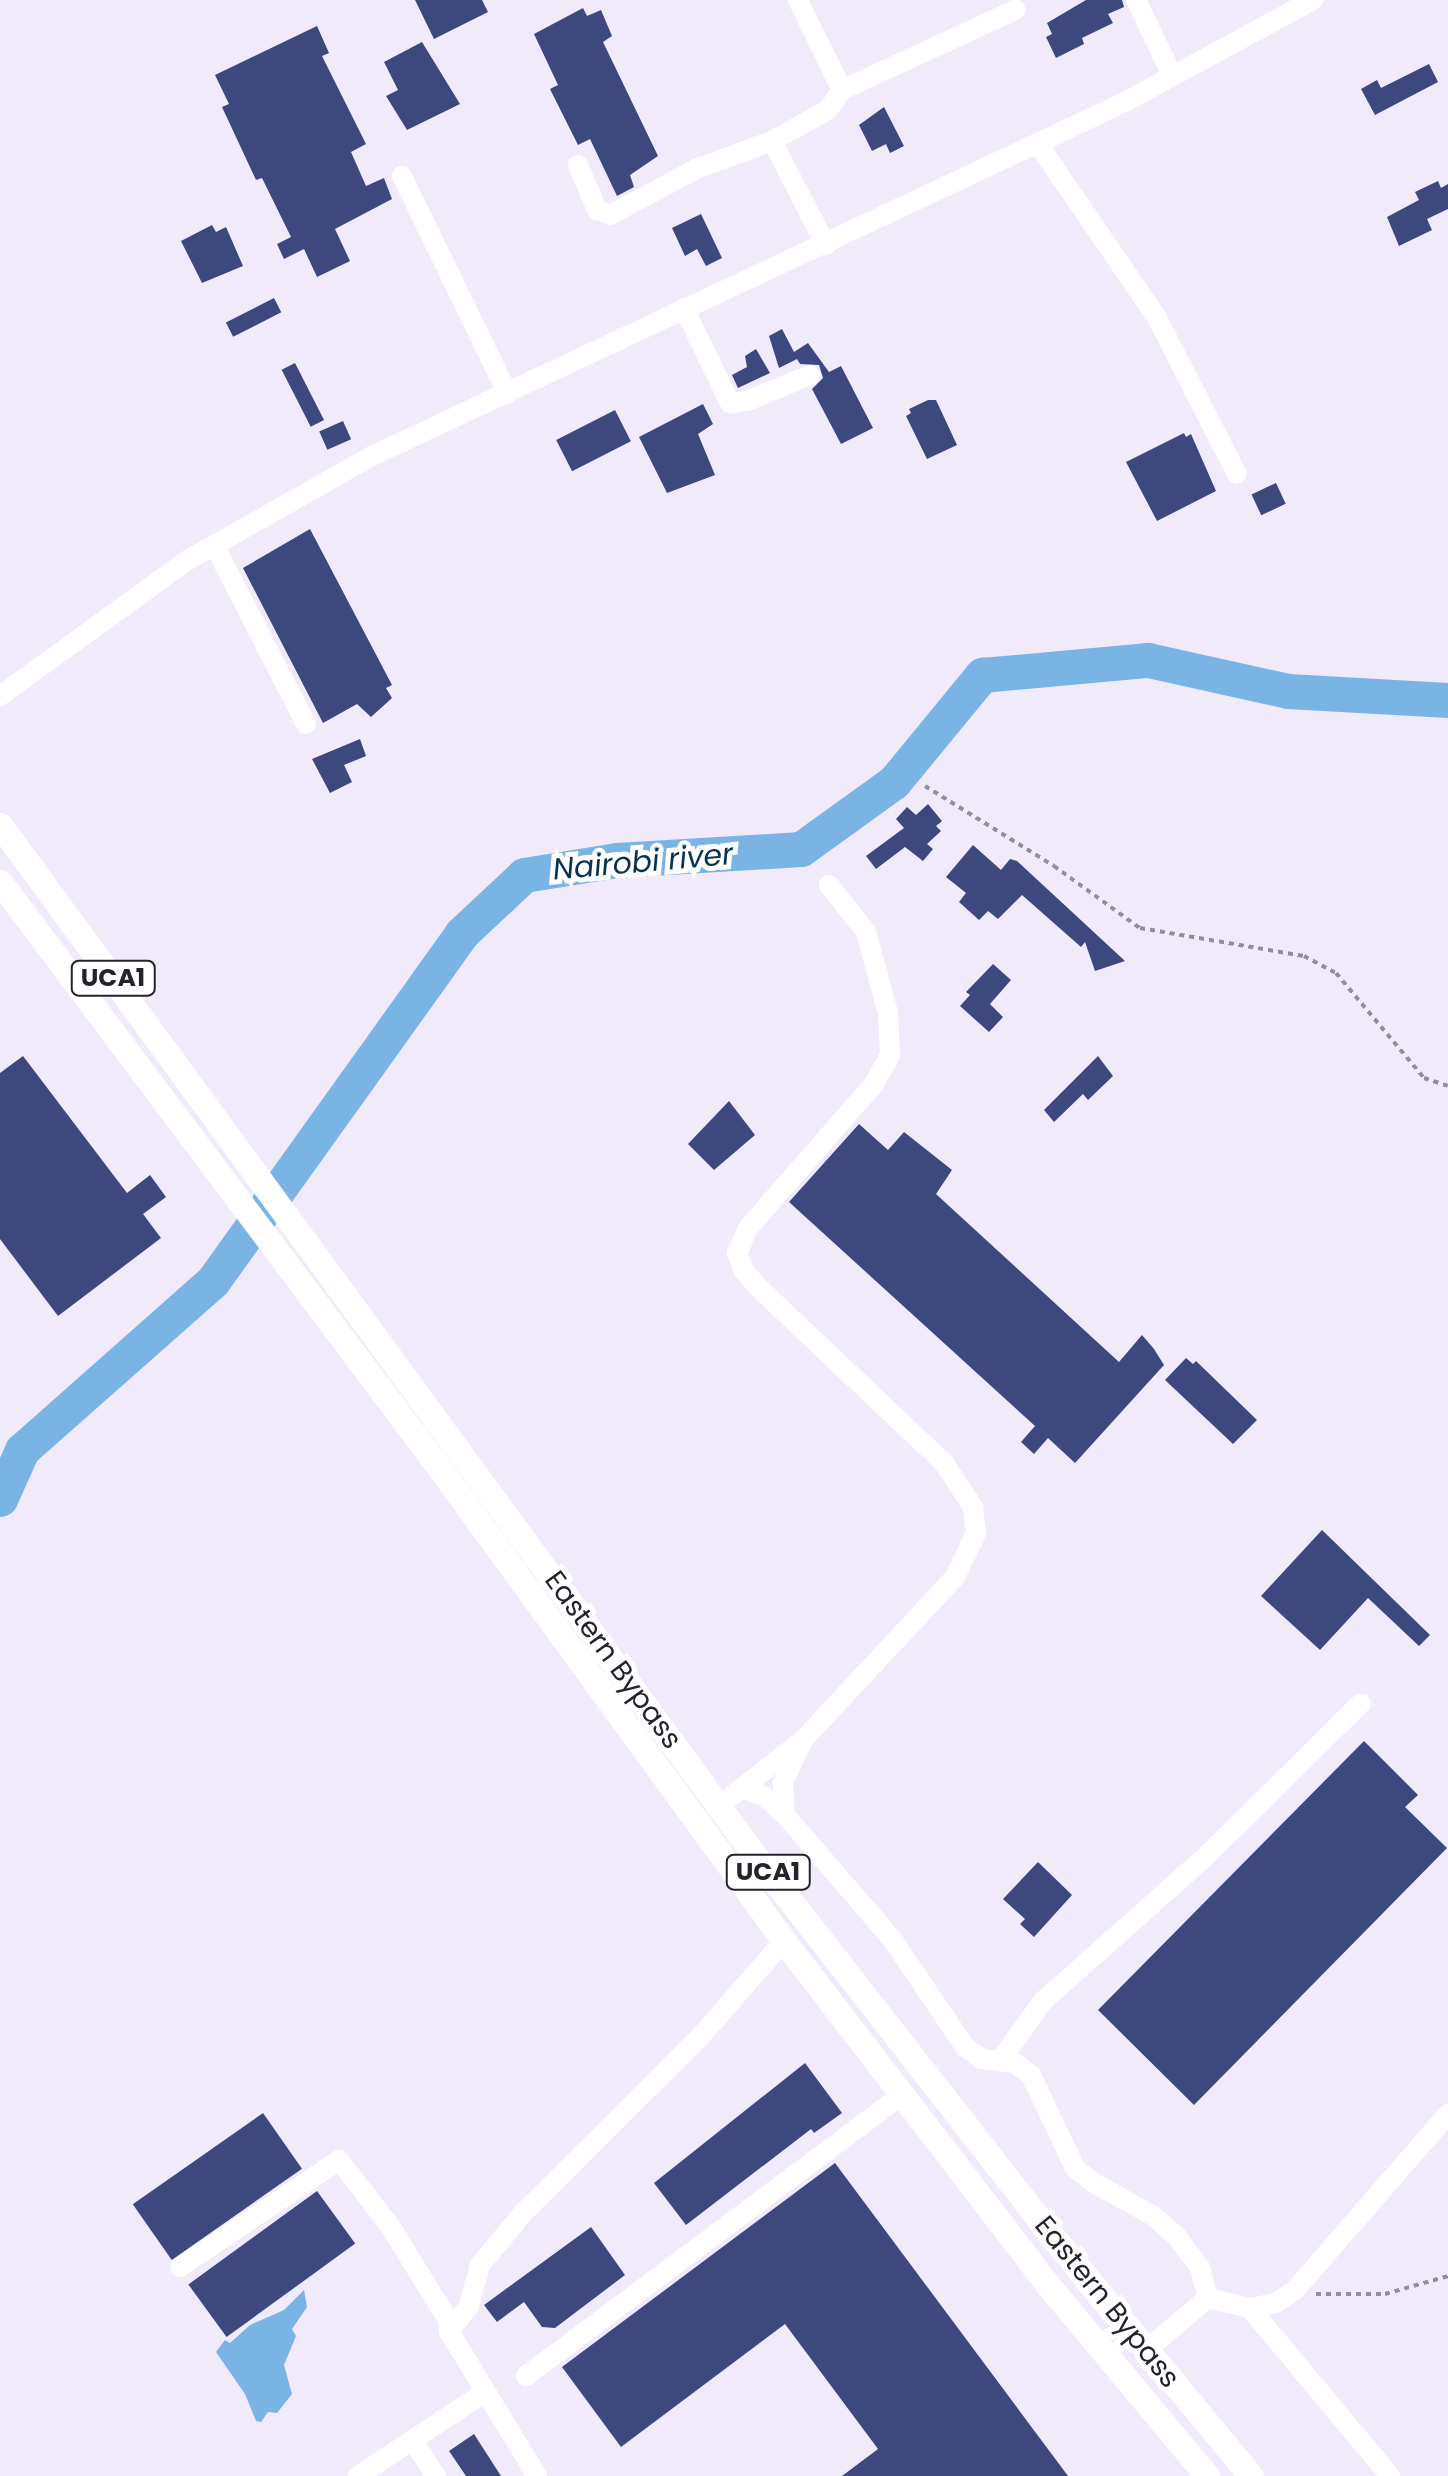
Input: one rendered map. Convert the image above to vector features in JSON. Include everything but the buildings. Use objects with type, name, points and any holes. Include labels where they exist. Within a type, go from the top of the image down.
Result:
[{"type":"main road","name":"Eastern Bypass","points":[[0,825],[719,1806],[1144,2351],[1251,2476]]},
{"type":"main road","name":"Eastern Bypass","points":[[0,882],[292,1269],[784,1942],[1053,2291],[1207,2476]]},
{"type":"street","points":[[798,0],[842,90]]},
{"type":"street","points":[[1136,0],[1172,75]]},
{"type":"street","points":[[0,696],[214,545],[372,456],[1038,144],[1313,0]]},
{"type":"street","points":[[578,165],[597,210],[610,215],[696,169],[772,141],[828,110],[842,90],[1015,10]]},
{"type":"street","points":[[772,141],[826,245]]},
{"type":"street","points":[[1038,144],[1157,318],[1237,474]]},
{"type":"street","points":[[402,176],[508,394]]},
{"type":"street","points":[[684,308],[730,403],[747,402],[810,374]]},
{"type":"street","points":[[214,545],[306,724]]},
{"type":"street","points":[[719,1806],[803,1740],[955,1577],[976,1532],[973,1507],[944,1463],[758,1287],[744,1271],[736,1252],[748,1228],[874,1084],[890,1055],[888,1013],[866,932],[829,885]]},
{"type":"street","points":[[1000,2061],[1042,2001],[1202,1860],[1361,1703]]},
{"type":"street","points":[[785,1816],[783,1782],[803,1740]]},
{"type":"street","points":[[742,1788],[765,1798],[785,1816],[892,1939],[965,2048],[982,2059],[1015,2063],[1031,2076],[1075,2168],[1092,2182],[1152,2215],[1177,2237],[1200,2268],[1208,2298]]},
{"type":"street","points":[[449,2332],[469,2306],[480,2265],[524,2212],[699,2038],[784,1942]]},
{"type":"street","points":[[526,2376],[901,2095]]},
{"type":"street","points":[[1208,2298],[1250,2308],[1276,2303],[1295,2290],[1448,2114]]},
{"type":"street","points":[[180,2267],[338,2160],[390,2226],[450,2323],[449,2332],[484,2393],[537,2476]]},
{"type":"street","points":[[1144,2351],[1208,2298]]},
{"type":"street","points":[[1250,2308],[1390,2476]]},
{"type":"street","points":[[358,2476],[484,2393]]},
{"type":"street","points":[[412,2440],[436,2476]]},
{"type":"path","points":[[925,786],[1054,866],[1140,928],[1304,956],[1336,973],[1424,1078],[1448,1086]]},
{"type":"path","points":[[1295,2290],[1328,2297],[1385,2294],[1448,2276]]},
{"type":"water","points":[[304,2290],[307,2307],[292,2329],[296,2336],[284,2365],[292,2394],[277,2413],[268,2412],[261,2422],[256,2421],[245,2394],[216,2352],[225,2340],[230,2343],[250,2325],[284,2310]]},
{"type":"waterway","name":"Nairobi river","points":[[0,1499],[22,1450],[213,1281],[461,934],[524,875],[617,860],[801,849],[894,782],[982,675],[1148,660],[1288,691],[1448,700]]}]
